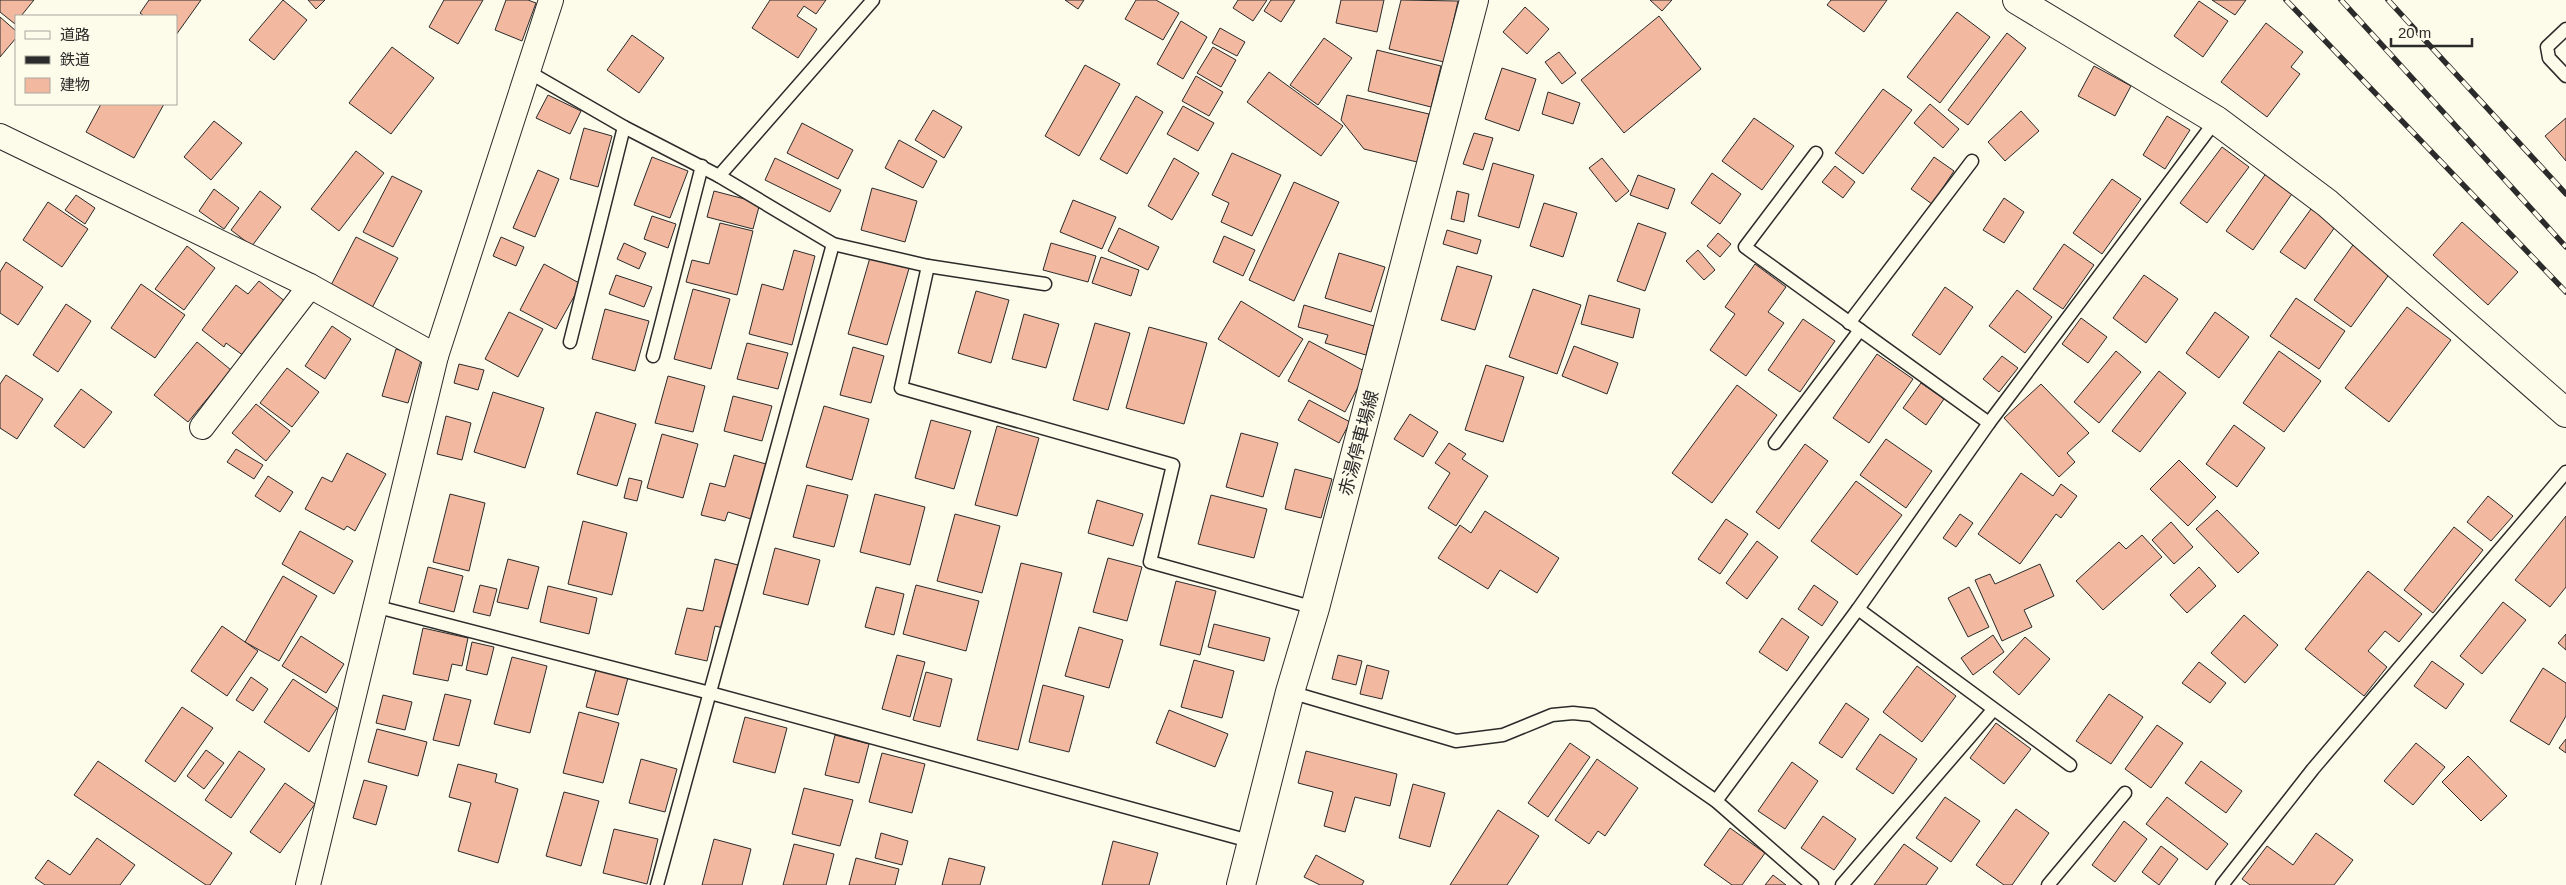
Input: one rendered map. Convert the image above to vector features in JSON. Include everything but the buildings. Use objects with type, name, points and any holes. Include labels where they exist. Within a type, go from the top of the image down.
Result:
[{"type":"main road","name":"赤湯停車場線","points":[[1241,885],[1290,692],[1315,608],[1474,0]]},
{"type":"main road","points":[[2017,0],[2216,120],[2327,203],[2566,413]]},
{"type":"street","points":[[308,885],[436,356],[551,0]]},
{"type":"street","points":[[0,136],[310,286],[436,356]]},
{"type":"street","points":[[202,427],[310,286]]},
{"type":"lane","points":[[718,176],[873,0]]},
{"type":"lane","points":[[2566,28],[2548,47],[2549,58],[2566,76]]},
{"type":"lane","points":[[527,70],[624,127],[702,166],[834,244],[928,266],[1045,284]]},
{"type":"lane","points":[[1716,801],[1858,609],[1989,423],[2216,120]]},
{"type":"lane","points":[[570,342],[624,127]]},
{"type":"lane","points":[[1816,153],[1744,247],[1989,423]]},
{"type":"lane","points":[[1775,443],[1854,327],[1972,161]]},
{"type":"lane","points":[[653,356],[702,166]]},
{"type":"lane","points":[[657,885],[834,244]]},
{"type":"lane","points":[[928,266],[901,388],[1173,465],[1150,562],[1315,608]]},
{"type":"lane","points":[[2222,885],[2313,769],[2566,472]]},
{"type":"lane","points":[[374,606],[710,693],[1252,842]]},
{"type":"lane","points":[[1858,609],[2070,765]]},
{"type":"lane","points":[[1290,692],[1456,741],[1503,735],[1552,715],[1573,713],[1592,715],[1716,801],[1812,885]]},
{"type":"lane","points":[[1842,885],[1993,710]]},
{"type":"lane","points":[[2048,885],[2125,793]]},
{"type":"railway","points":[[2286,0],[2566,292]]},
{"type":"railway","points":[[2341,0],[2566,247]]},
{"type":"railway","points":[[2388,0],[2566,194]]}]
